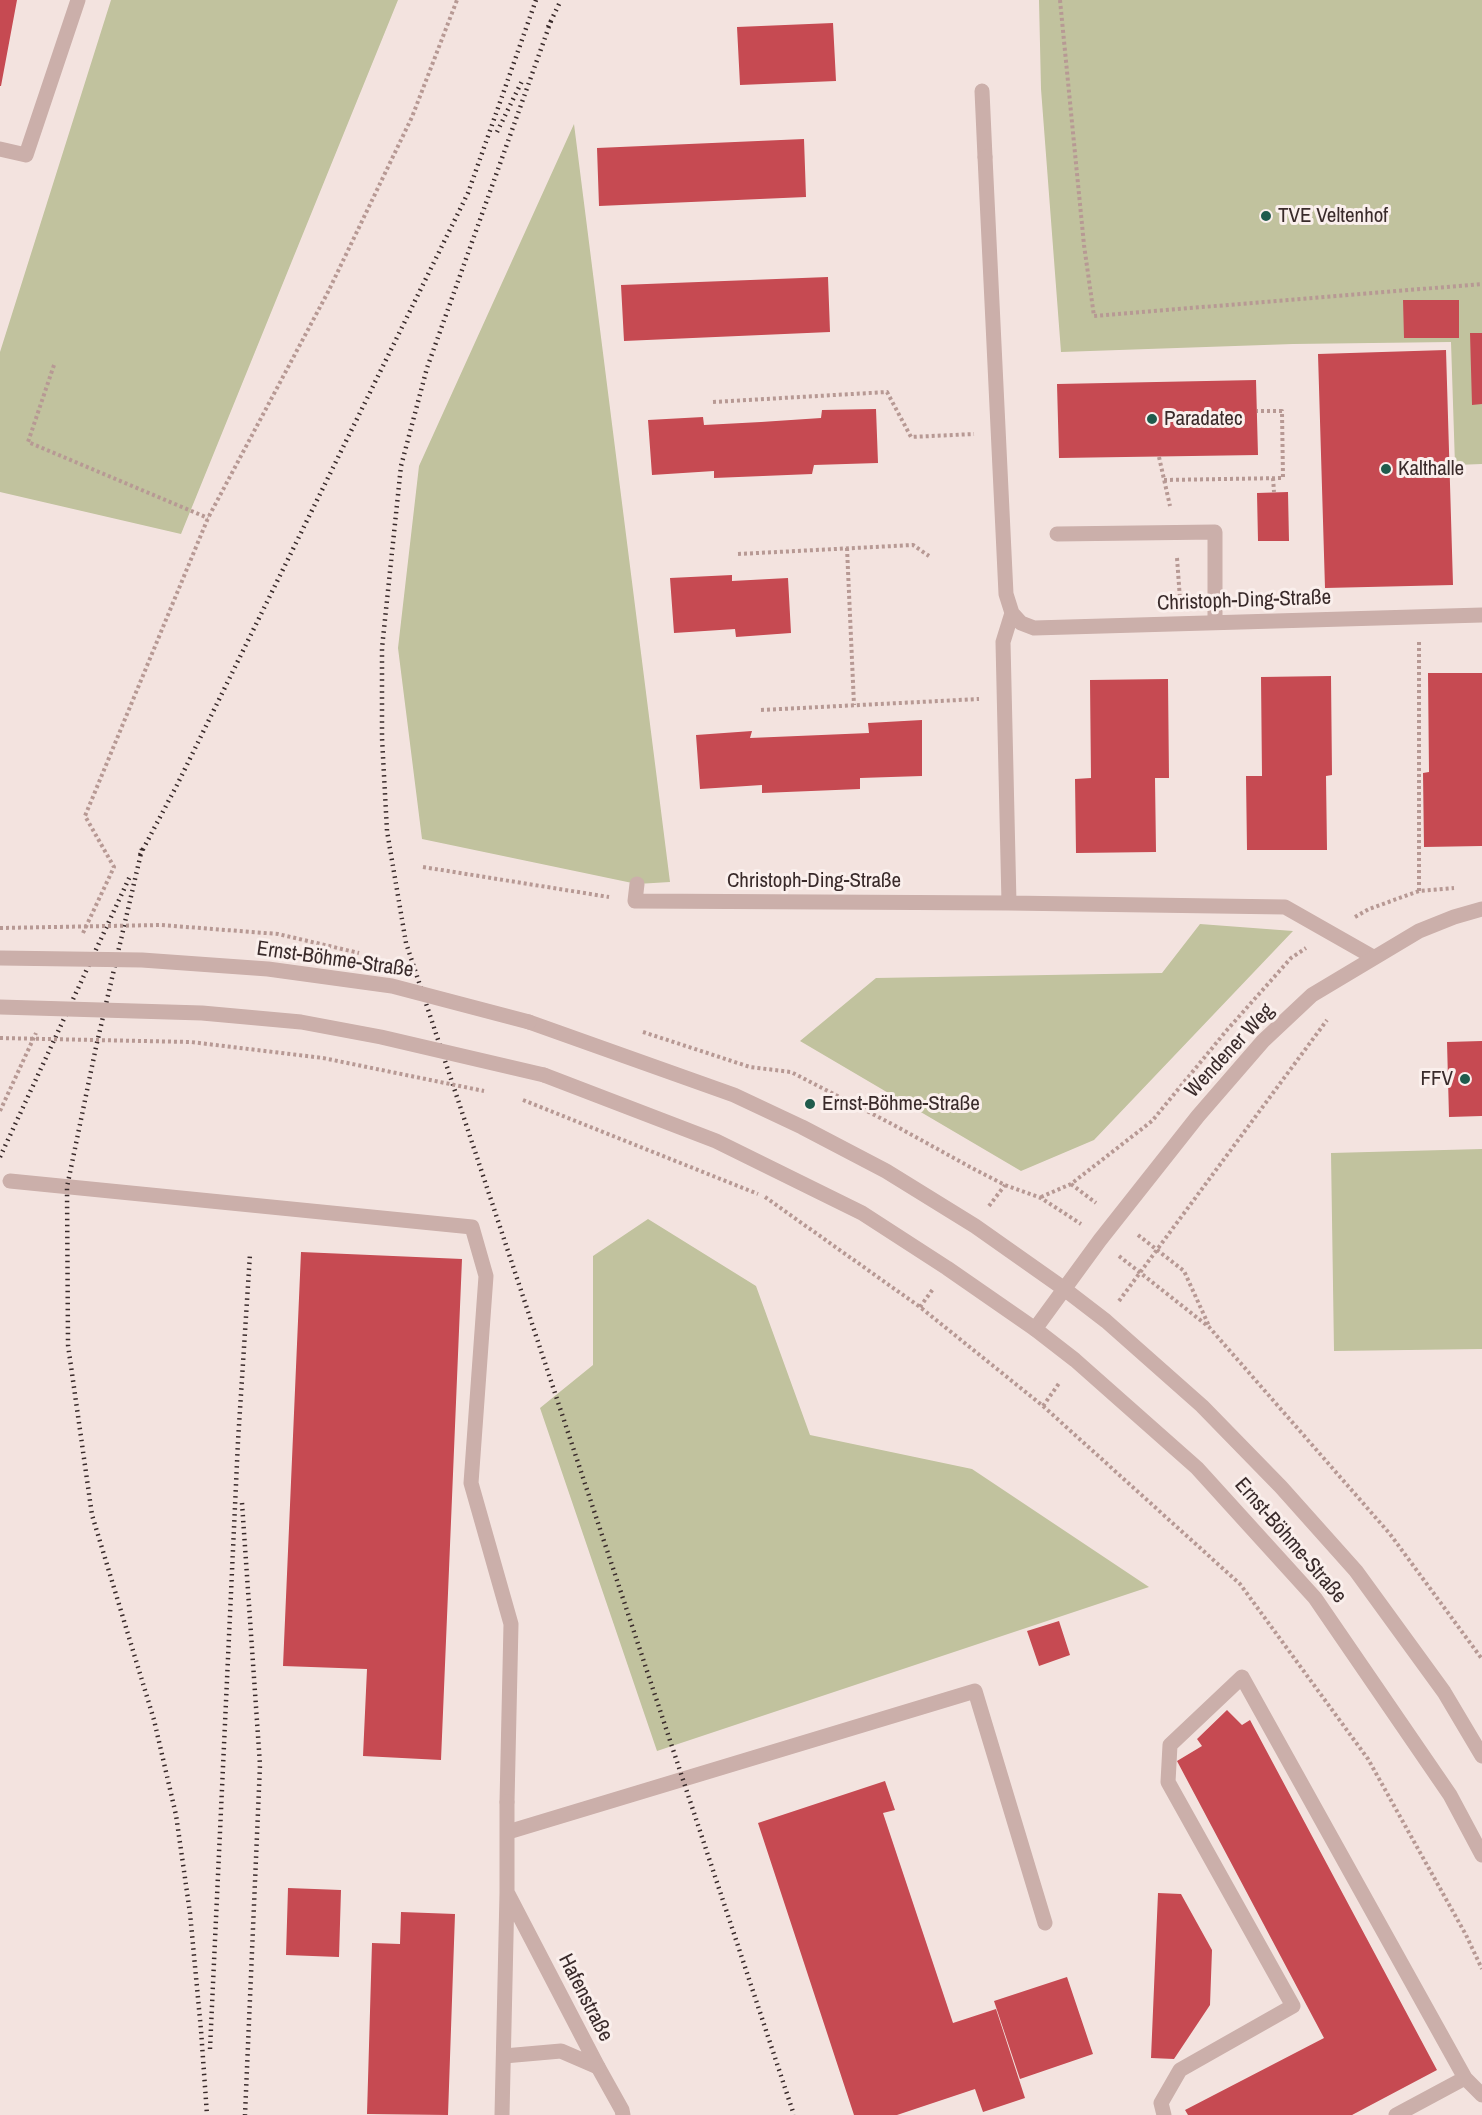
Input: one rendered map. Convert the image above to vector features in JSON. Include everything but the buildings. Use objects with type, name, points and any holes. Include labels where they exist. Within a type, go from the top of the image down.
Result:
[{"type":"street","points":[[0,149],[26,155],[78,0]]},
{"type":"street","points":[[982,91],[1006,594],[1012,613],[1003,642],[1009,903]]},
{"type":"street","points":[[1057,534],[1215,532],[1215,622]]},
{"type":"street","name":"Christoph-Ding-Straße","points":[[1012,613],[1021,623],[1034,628],[1482,615]]},
{"type":"street","points":[[635,901],[637,884]]},
{"type":"street","name":"Christoph-Ding-Straße","points":[[635,901],[1285,907],[1373,957]]},
{"type":"street","name":"Wendener Weg","points":[[1063,1288],[1198,1116],[1263,1041],[1312,995],[1419,931],[1482,909]]},
{"type":"street","name":"Ernst-Böhme-Straße","points":[[0,958],[142,960],[268,969],[392,986],[529,1023],[734,1095],[886,1171],[975,1226],[1063,1288],[1106,1321],[1202,1406],[1281,1487],[1356,1571],[1444,1692],[1482,1756]]},
{"type":"street","name":"Ernst-Böhme-Straße","points":[[0,1007],[202,1013],[301,1022],[381,1037],[544,1075],[716,1140],[862,1213],[1035,1329],[1075,1360],[1197,1468],[1315,1598],[1450,1795],[1482,1855]]},
{"type":"street","name":"Hafenstraße","points":[[10,1181],[472,1227],[486,1276],[471,1483],[511,1624],[502,2115]]},
{"type":"street","points":[[1035,1329],[1063,1288]]},
{"type":"street","points":[[1164,2115],[1161,2103],[1180,2070],[1293,2006],[1168,1782],[1170,1745],[1242,1677],[1465,2078],[1482,2095]]},
{"type":"street","points":[[508,1832],[975,1691],[1045,1923]]},
{"type":"street","name":"Hafenstraße","points":[[507,1893],[598,2067]]},
{"type":"street","name":"Hafenstraße","points":[[504,2056],[561,2050],[598,2067]]},
{"type":"street","points":[[598,2067],[623,2115]]},
{"type":"street","points":[[1396,2115],[1465,2078]]},
{"type":"path","points":[[114,867],[85,816],[208,518],[328,292],[407,128],[457,0]]},
{"type":"path","points":[[1060,0],[1084,245],[1094,316],[1482,284]]},
{"type":"path","points":[[54,365],[28,442],[208,518]]},
{"type":"path","points":[[713,402],[887,392],[911,437],[999,433]]},
{"type":"path","points":[[1164,480],[1283,478],[1282,411],[1257,411]]},
{"type":"path","points":[[1273,478],[1274,492]]},
{"type":"path","points":[[738,554],[913,545],[929,556]]},
{"type":"path","points":[[847,548],[854,705]]},
{"type":"path","points":[[1419,617],[1419,891]]},
{"type":"path","points":[[761,710],[1003,698]]},
{"type":"path","points":[[423,867],[635,901]]},
{"type":"path","points":[[1106,1321],[1331,1014]]},
{"type":"path","points":[[0,1038],[202,1043],[323,1058],[485,1091]]},
{"type":"path","points":[[520,1098],[764,1196],[920,1307],[1043,1406],[1240,1584],[1368,1759],[1466,1935],[1482,1969]]},
{"type":"path","points":[[1071,1184],[1184,1271],[1209,1327]]},
{"type":"path","points":[[1005,1185],[1041,1198],[1070,1215],[1139,1273],[1209,1327],[1390,1534],[1482,1659]]},
{"type":"path","points":[[1043,1406],[1075,1360]]},
{"type":"green space","points":[[111,0],[398,0],[181,534],[0,492],[0,352]]},
{"type":"green space","name":"TVE Veltenhof","points":[[1039,0],[1482,0],[1482,464],[1455,465],[1451,342],[1293,344],[1061,352],[1041,89]]},
{"type":"green space","points":[[574,124],[670,882],[637,884],[422,839],[398,648],[419,466]]},
{"type":"green space","points":[[1200,924],[1293,931],[1094,1140],[1021,1171],[800,1041],[876,978],[1162,973]]},
{"type":"green space","points":[[1482,1149],[1482,1349],[1334,1351],[1331,1153]]},
{"type":"green space","points":[[648,1219],[756,1286],[810,1435],[972,1469],[1149,1587],[657,1751],[540,1408],[593,1365],[593,1256]]},
{"type":"railway","points":[[140,855],[177,785],[468,193],[536,0]]},
{"type":"railway","points":[[548,27],[561,0]]},
{"type":"railway","points":[[551,21],[427,368],[401,466],[382,648],[382,738],[387,831],[406,943],[794,2115]]},
{"type":"railway","points":[[497,132],[522,81]]},
{"type":"railway","points":[[142,849],[96,1047],[67,1187],[68,1345],[92,1515],[154,1720],[176,1815],[190,1913],[207,2115]]},
{"type":"railway","points":[[0,1157],[131,874]]},
{"type":"railway","points":[[210,2049],[238,1441],[250,1254]]},
{"type":"railway","points":[[242,1503],[260,1765],[245,2115]]},
{"type":"place","name":"TVE Veltenhof","points":[[1266,216]]},
{"type":"place","name":"Paradatec","points":[[1152,419]]},
{"type":"place","name":"Kalthalle","points":[[1386,469]]},
{"type":"place","name":"FFV","points":[[1465,1079]]},
{"type":"place","name":"Ernst-Böhme-Straße","points":[[810,1104]]}]
